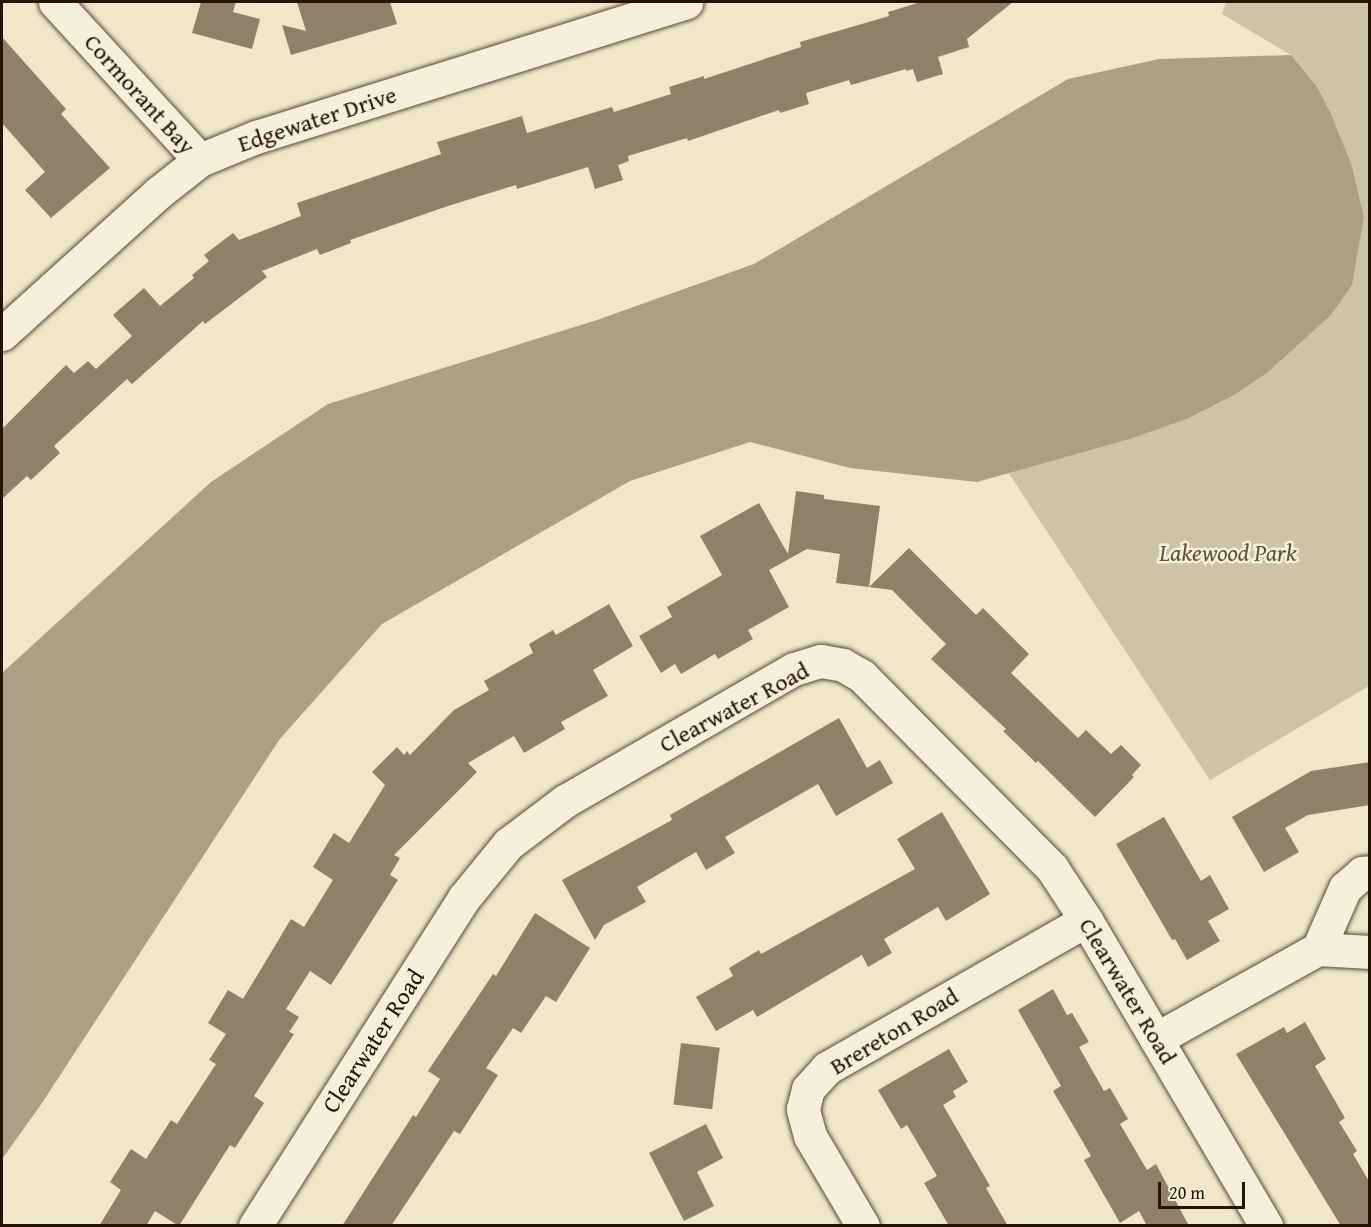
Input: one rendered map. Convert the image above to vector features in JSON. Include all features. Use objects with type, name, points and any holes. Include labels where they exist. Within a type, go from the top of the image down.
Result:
[{"type":"street","name":"Cormorant Bay","points":[[55,2],[200,160]]},
{"type":"street","name":"Edgewater Drive","points":[[2,334],[158,193],[200,160],[256,137],[686,2]]},
{"type":"street","name":"Clearwater Road","points":[[255,1226],[464,898],[508,844],[566,801],[794,669],[821,661],[843,665],[862,676],[1052,868],[1086,920],[1266,1226]]},
{"type":"street","points":[[1318,949],[1346,888],[1362,873],[1370,872]]},
{"type":"street","name":"Brereton Road","points":[[863,1226],[810,1136],[802,1109],[808,1089],[827,1068],[1086,920]]},
{"type":"street","points":[[1156,1039],[1318,949],[1370,952]]},
{"type":"green space","name":"Lakewood Park","points":[[1226,2],[1369,2],[1369,686],[1210,780],[1004,466],[1058,459],[1130,439],[1187,419],[1236,394],[1267,373],[1330,316],[1364,217],[1352,166],[1332,116],[1291,55],[1222,14]]},
{"type":"shaded area","points":[[1291,55],[1317,87],[1332,116],[1352,166],[1364,217],[1352,285],[1330,316],[1267,373],[1236,394],[1187,419],[1130,439],[977,482],[850,468],[750,442],[630,481],[382,624],[279,740],[40,1106],[2,1159],[2,673],[211,482],[328,404],[597,320],[754,264],[1068,79],[1159,59]]},
{"type":"building","points":[[201,2],[236,2],[233,12],[260,19],[252,49],[192,33]]},
{"type":"building","points":[[297,2],[390,2],[397,24],[291,55],[282,25],[306,31]]},
{"type":"building","points":[[921,2],[1013,2],[967,39],[969,47],[938,57],[943,74],[917,82],[913,69],[906,71],[906,69],[851,85],[849,80],[806,93],[809,104],[780,113],[779,110],[688,141],[687,138],[628,156],[629,161],[618,165],[623,180],[595,189],[588,167],[517,189],[516,185],[350,240],[351,243],[320,255],[317,249],[262,271],[267,277],[205,324],[203,321],[132,384],[127,379],[54,446],[60,453],[31,480],[27,476],[2,499],[2,429],[66,365],[74,373],[88,361],[96,369],[132,336],[113,315],[144,288],[160,306],[194,278],[192,275],[209,261],[204,255],[233,233],[239,240],[301,216],[297,203],[441,154],[437,142],[522,116],[527,133],[612,107],[614,112],[671,94],[669,87],[704,76],[704,79],[801,47],[800,42],[889,16],[888,12]]},
{"type":"building","points":[[2,37],[66,109],[61,114],[110,168],[51,218],[25,190],[45,172],[2,123]]},
{"type":"building","points":[[796,491],[824,495],[824,499],[880,506],[869,587],[836,583],[840,554],[807,549],[769,570],[789,607],[748,630],[753,639],[718,659],[715,654],[681,674],[675,664],[661,673],[639,636],[672,617],[667,607],[722,575],[700,536],[759,503],[788,554]]},
{"type":"building","points":[[909,548],[976,615],[983,608],[1029,654],[1011,673],[1078,738],[1086,730],[1111,754],[1121,745],[1141,765],[1132,775],[1134,777],[1095,817],[1038,761],[1036,763],[1003,731],[1006,729],[931,659],[946,644],[892,590],[869,587]]},
{"type":"building","points":[[609,604],[633,646],[593,670],[608,696],[561,722],[565,729],[524,753],[514,736],[468,763],[477,772],[394,855],[400,858],[390,875],[398,880],[331,985],[310,971],[286,1009],[299,1017],[289,1032],[294,1034],[254,1096],[264,1103],[235,1148],[230,1145],[179,1226],[155,1211],[146,1226],[99,1226],[121,1190],[110,1182],[131,1149],[146,1159],[171,1120],[177,1124],[216,1064],[209,1060],[226,1034],[208,1023],[228,990],[243,999],[291,919],[304,927],[333,880],[313,867],[334,833],[349,843],[385,785],[372,772],[397,747],[404,755],[407,751],[410,755],[454,710],[489,690],[484,681],[533,653],[529,644],[553,630],[556,635]]},
{"type":"building","points":[[839,718],[867,768],[880,760],[893,783],[836,816],[818,784],[725,837],[735,853],[706,870],[696,852],[637,887],[646,902],[604,925],[595,940],[562,880],[672,820],[670,815]]},
{"type":"building","points":[[1370,762],[1370,805],[1308,815],[1285,828],[1299,852],[1264,872],[1232,817],[1311,771]]},
{"type":"building","points":[[942,812],[990,894],[946,921],[938,907],[884,939],[892,953],[868,967],[862,955],[757,1017],[753,1010],[716,1031],[696,997],[733,976],[729,968],[759,950],[761,954],[915,869],[897,839]]},
{"type":"building","points":[[1164,817],[1201,881],[1210,875],[1229,909],[1208,921],[1220,941],[1187,960],[1175,939],[1172,940],[1116,844]]},
{"type":"building","points":[[535,913],[590,948],[556,1002],[546,996],[521,1033],[513,1028],[486,1068],[498,1075],[460,1134],[454,1131],[391,1226],[342,1226],[413,1115],[416,1117],[440,1079],[428,1071],[493,974],[496,976]]},
{"type":"building","points":[[1053,989],[1067,1015],[1072,1013],[1089,1042],[1079,1047],[1104,1091],[1110,1088],[1128,1119],[1120,1124],[1147,1170],[1156,1164],[1189,1226],[1147,1226],[1139,1211],[1120,1223],[1084,1160],[1091,1156],[1053,1091],[1061,1086],[1018,1010]]},
{"type":"building","points":[[1305,1022],[1326,1059],[1315,1066],[1345,1118],[1339,1122],[1357,1151],[1353,1154],[1370,1183],[1370,1226],[1341,1226],[1236,1054],[1284,1027],[1287,1033]]},
{"type":"building","points":[[681,1043],[720,1048],[712,1109],[673,1105]]},
{"type":"building","points":[[949,1049],[968,1082],[953,1091],[956,1097],[943,1105],[990,1186],[986,1188],[1008,1226],[949,1226],[924,1183],[937,1176],[907,1125],[901,1129],[878,1090]]},
{"type":"building","points":[[706,1124],[723,1158],[697,1172],[714,1206],[684,1221],[649,1153]]}]
